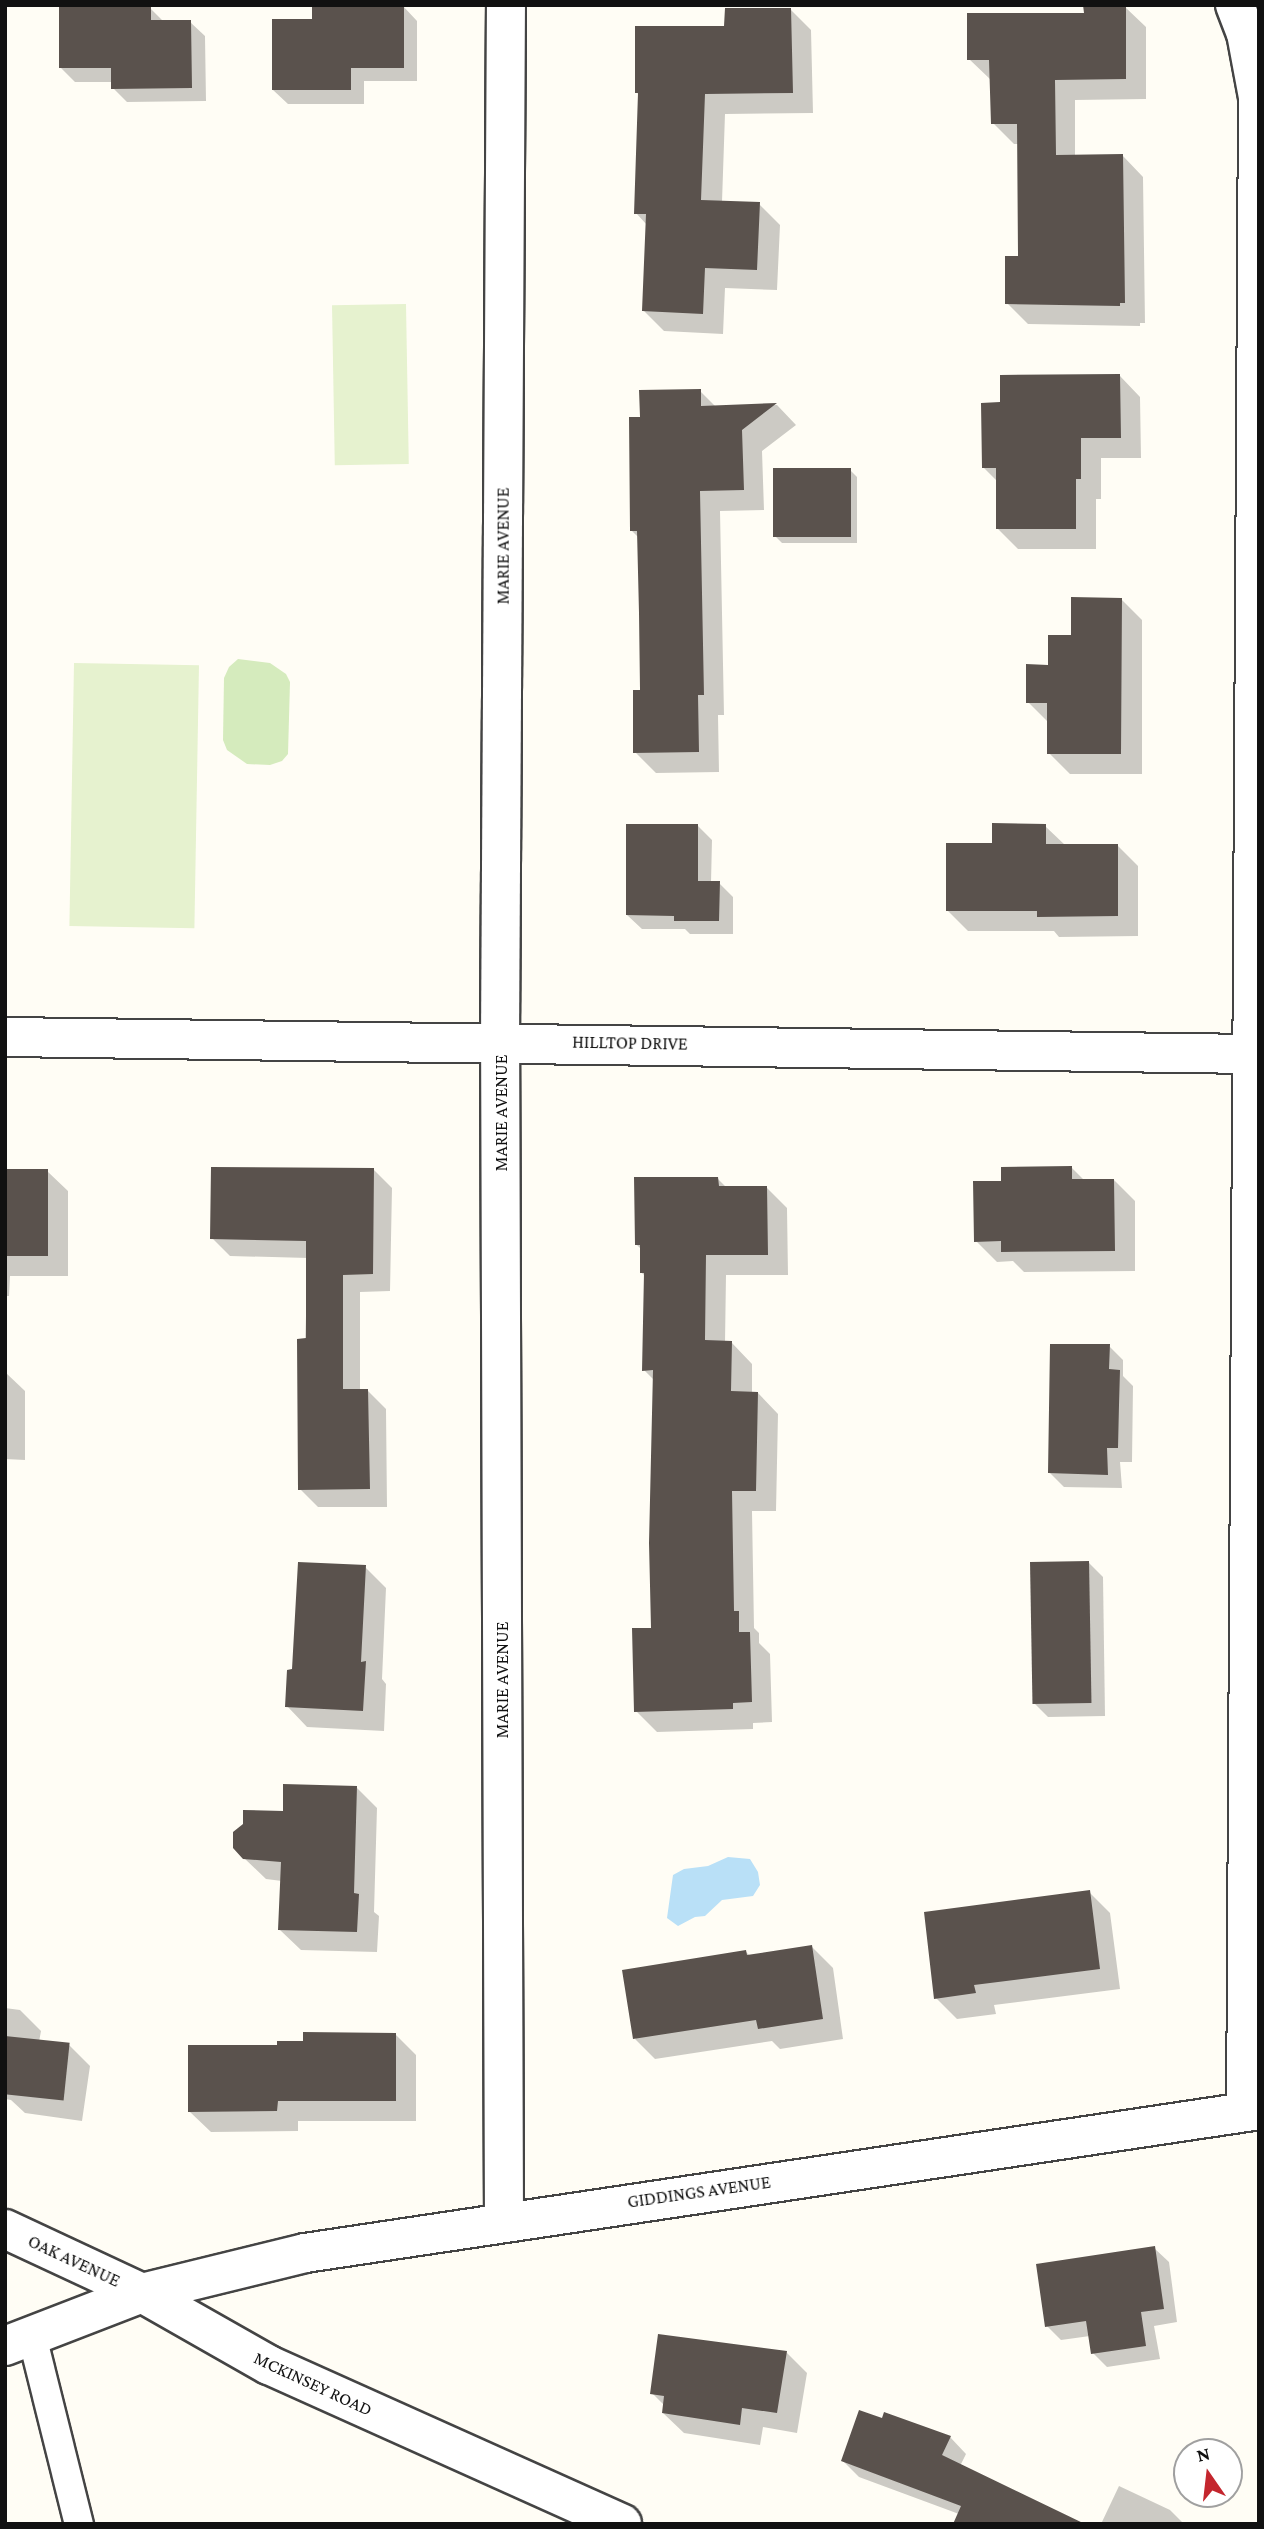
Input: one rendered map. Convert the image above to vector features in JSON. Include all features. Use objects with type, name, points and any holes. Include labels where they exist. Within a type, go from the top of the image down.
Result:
[{"type":"street","name":"MARIE AVENUE","points":[[504,2221],[500,1041],[506,5]]},
{"type":"street","points":[[1235,5],[1246,33],[1258,97],[1253,2111]]},
{"type":"street","name":"HILLTOP DRIVE","points":[[5,1037],[500,1041],[1254,1054]]},
{"type":"street","name":"GIDDINGS AVENUE","points":[[142,2293],[305,2253],[504,2221],[1253,2111]]},
{"type":"street","name":"OAK AVENUE","points":[[5,2229],[142,2293]]},
{"type":"street","points":[[18,2341],[142,2293]]},
{"type":"street","name":"MCKINSEY ROAD","points":[[142,2293],[269,2365],[622,2524]]},
{"type":"lane","points":[[18,2341],[79,2524]]},
{"type":"green space","points":[[406,304],[409,464],[335,465],[332,305]]},
{"type":"green space","points":[[238,659],[270,663],[286,674],[290,682],[288,754],[282,761],[270,765],[247,764],[227,750],[223,740],[224,678],[229,667]]},
{"type":"green space","points":[[74,663],[199,665],[194,928],[69,926]]},
{"type":"water","points":[[728,1857],[750,1859],[758,1872],[760,1885],[753,1896],[722,1900],[705,1916],[695,1917],[678,1926],[667,1918],[673,1875],[684,1869],[708,1866]]},
{"type":"building","points":[[312,5],[404,5],[404,68],[351,68],[351,90],[272,90],[272,19],[312,19]]},
{"type":"building","points":[[1083,5],[1126,5],[1126,79],[1055,80],[1056,155],[1123,154],[1125,303],[1120,303],[1120,306],[1005,304],[1005,256],[1018,256],[1017,124],[991,124],[989,60],[967,60],[967,13],[1084,13]]},
{"type":"building","points":[[151,6],[151,20],[191,20],[192,88],[111,89],[111,68],[59,68],[59,7]]},
{"type":"building","points":[[725,8],[791,8],[793,93],[705,94],[701,200],[760,202],[757,270],[705,268],[703,314],[642,311],[646,214],[634,214],[638,93],[635,93],[635,26],[724,26]]},
{"type":"building","points":[[1120,374],[1121,438],[1081,438],[1081,479],[1076,479],[1076,529],[996,529],[996,468],[982,468],[981,403],[1000,402],[1000,375]]},
{"type":"building","points":[[701,389],[701,406],[777,403],[742,430],[744,490],[700,491],[704,695],[698,695],[699,752],[633,753],[633,690],[640,690],[637,531],[630,531],[629,417],[640,417],[639,390]]},
{"type":"building","points":[[773,468],[851,468],[851,537],[773,537]]},
{"type":"building","points":[[1071,597],[1122,598],[1121,754],[1047,754],[1047,703],[1026,703],[1026,664],[1048,665],[1048,635],[1071,635]]},
{"type":"building","points":[[992,823],[1046,824],[1046,844],[1118,844],[1118,916],[1037,917],[1037,911],[946,911],[946,843],[992,843]]},
{"type":"building","points":[[626,824],[698,824],[698,881],[720,881],[719,921],[674,921],[674,916],[626,915]]},
{"type":"building","points":[[1072,1166],[1072,1179],[1114,1179],[1115,1251],[1001,1252],[1001,1241],[974,1242],[973,1181],[1001,1181],[1001,1167]]},
{"type":"building","points":[[211,1167],[374,1168],[373,1274],[343,1275],[343,1389],[368,1389],[370,1489],[298,1490],[297,1339],[306,1338],[306,1241],[210,1239]]},
{"type":"building","points":[[5,1169],[48,1169],[48,1256],[5,1256]]},
{"type":"building","points":[[634,1177],[718,1177],[719,1186],[767,1186],[768,1255],[706,1255],[705,1340],[732,1341],[731,1391],[758,1392],[756,1491],[732,1491],[734,1611],[739,1611],[739,1632],[750,1632],[752,1702],[733,1703],[733,1709],[634,1712],[632,1628],[651,1628],[649,1543],[653,1370],[642,1371],[644,1273],[640,1273],[640,1245],[635,1245]]},
{"type":"building","points":[[1050,1344],[1110,1344],[1109,1369],[1120,1370],[1118,1448],[1107,1448],[1108,1475],[1048,1473]]},
{"type":"building","points":[[1089,1561],[1091,1703],[1032,1704],[1030,1562]]},
{"type":"building","points":[[298,1562],[366,1565],[361,1662],[366,1661],[363,1711],[285,1707],[287,1670],[292,1669]]},
{"type":"building","points":[[283,1784],[357,1786],[354,1893],[359,1894],[357,1932],[278,1930],[281,1862],[243,1859],[233,1848],[233,1832],[243,1824],[243,1810],[283,1811]]},
{"type":"building","points":[[1090,1890],[1100,1969],[974,1985],[976,1993],[934,1999],[924,1912]]},
{"type":"building","points":[[812,1945],[823,2019],[758,2029],[756,2020],[633,2039],[622,1970],[746,1950],[747,1955]]},
{"type":"building","points":[[303,2032],[396,2033],[396,2101],[278,2101],[277,2111],[188,2112],[188,2045],[277,2045],[277,2041],[303,2041]]},
{"type":"building","points":[[5,2036],[70,2043],[64,2100],[5,2094]]},
{"type":"building","points":[[1155,2246],[1164,2309],[1141,2312],[1146,2346],[1091,2354],[1086,2321],[1045,2327],[1036,2264]]},
{"type":"building","points":[[658,2334],[787,2351],[777,2413],[742,2408],[740,2425],[662,2413],[664,2396],[650,2394]]},
{"type":"building","points":[[859,2410],[882,2418],[884,2412],[951,2436],[942,2455],[1085,2524],[953,2524],[961,2506],[841,2461]]}]
